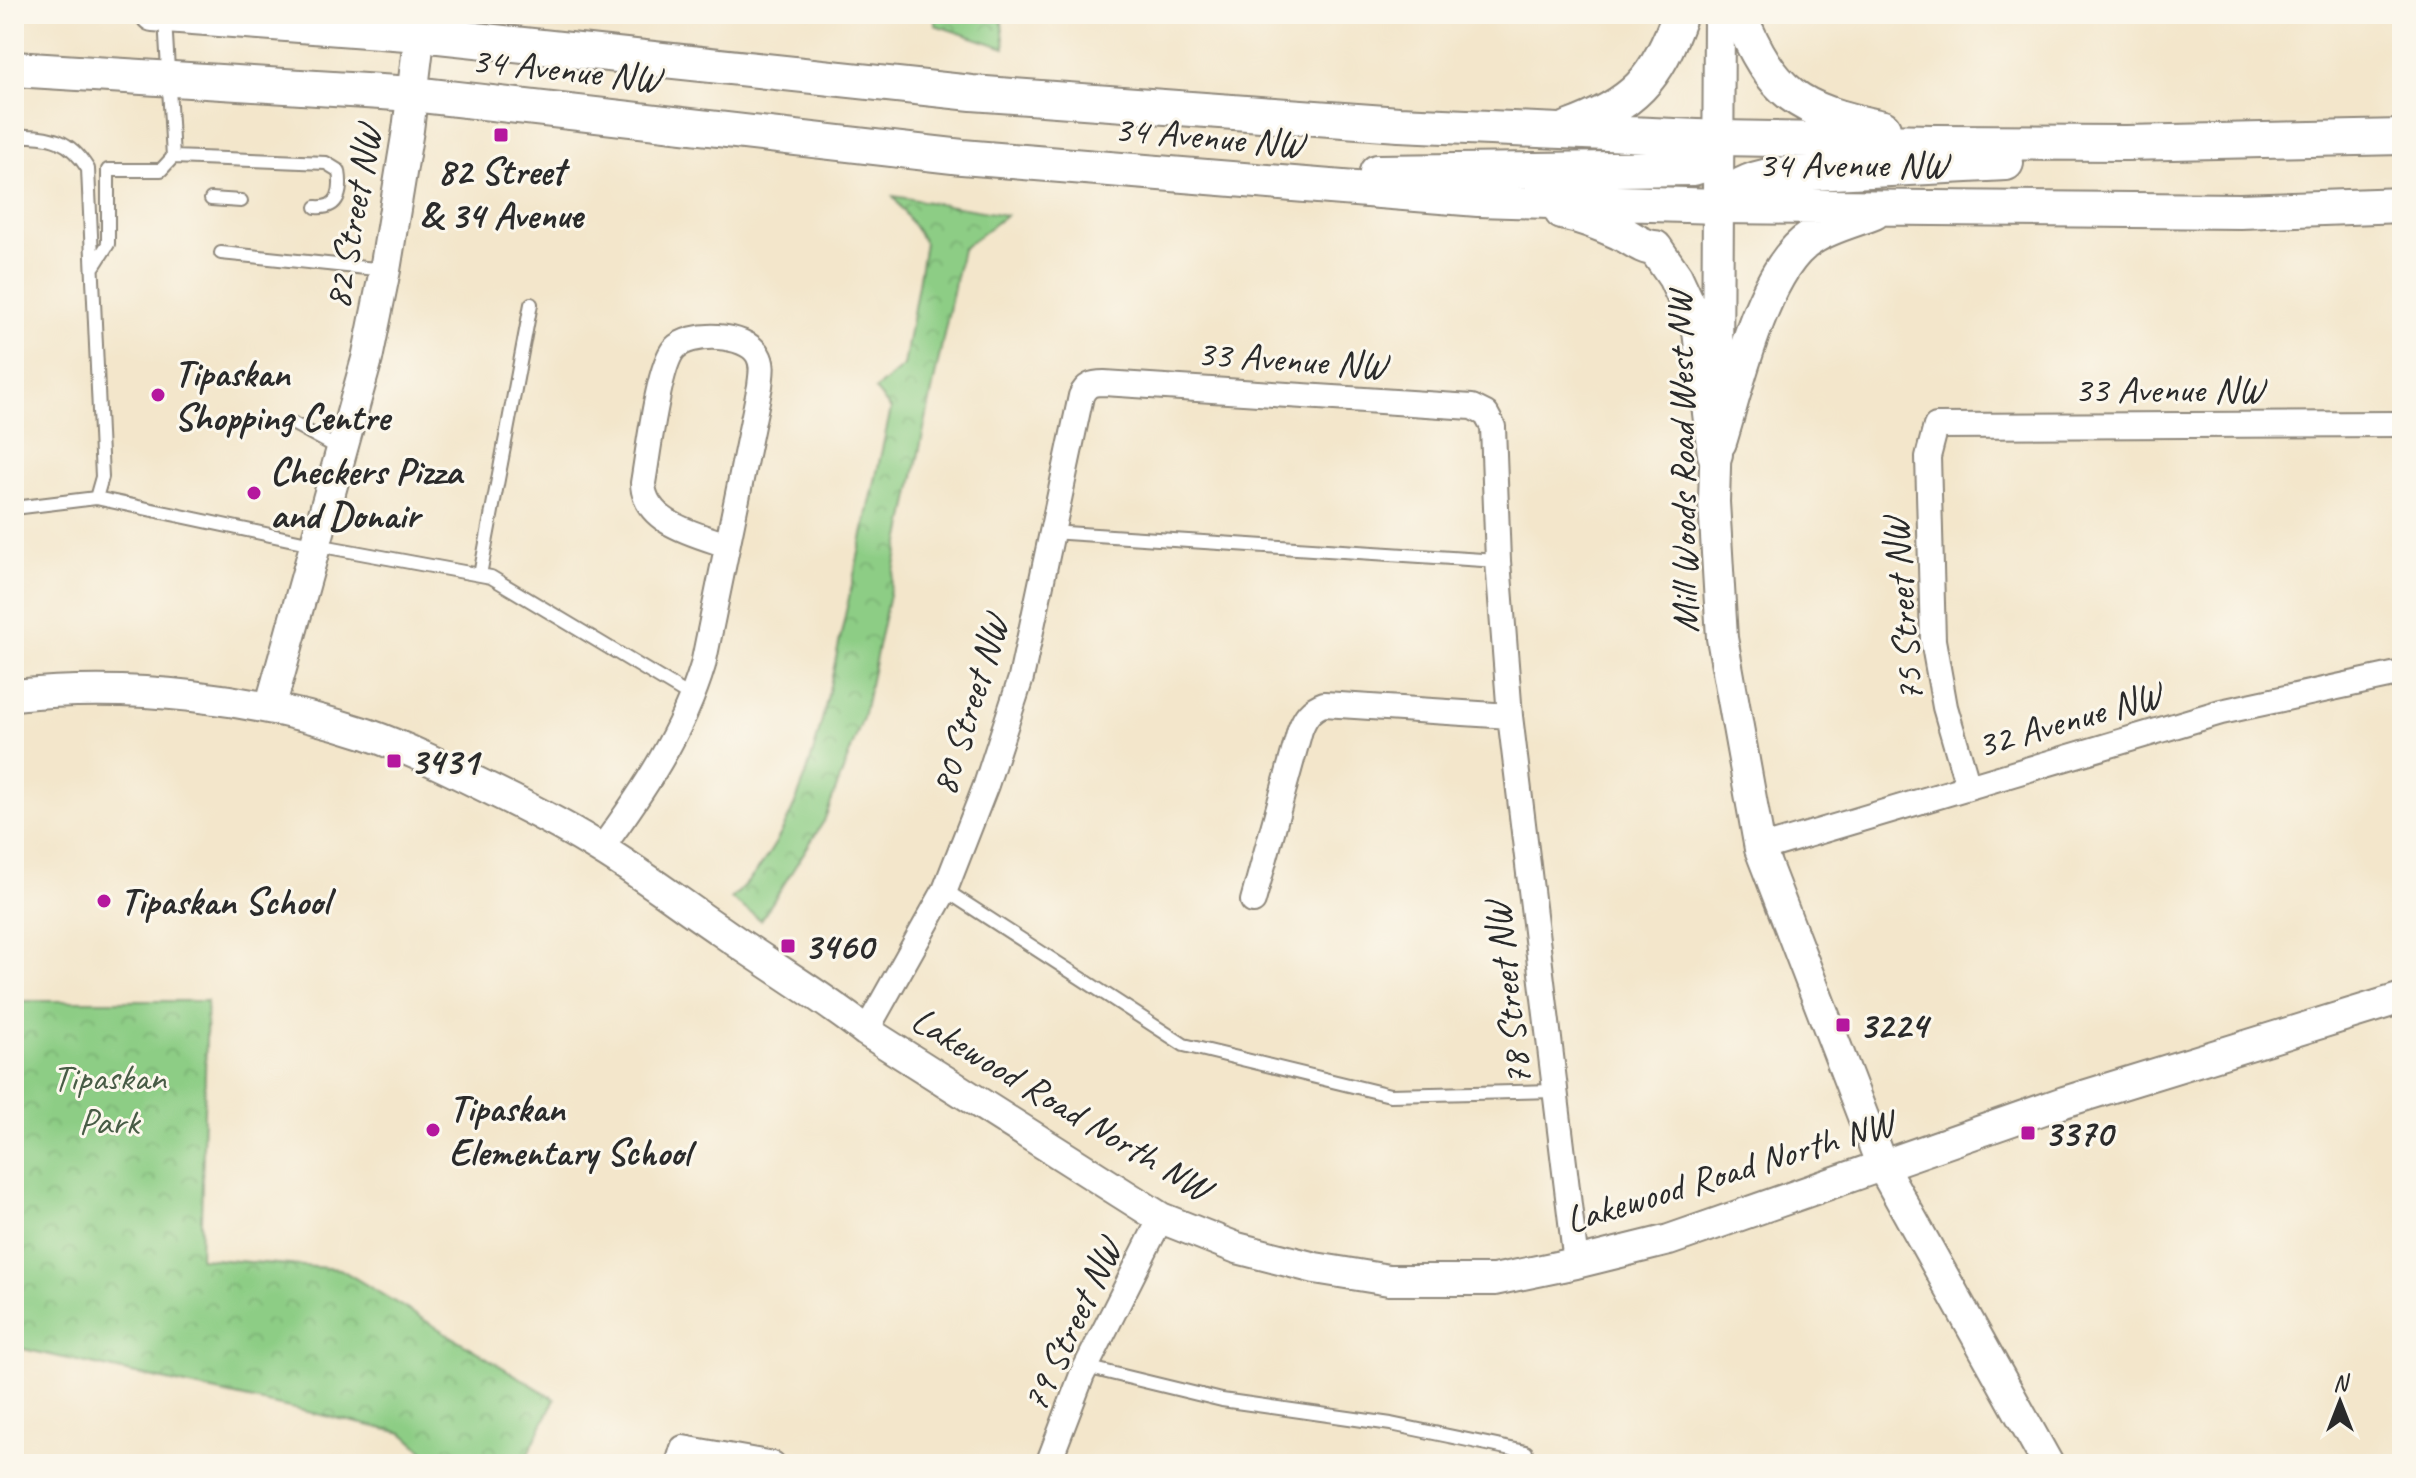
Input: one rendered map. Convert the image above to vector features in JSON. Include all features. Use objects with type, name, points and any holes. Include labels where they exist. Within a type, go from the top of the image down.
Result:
[{"type":"main road","name":"34 Avenue NW","points":[[153,14],[421,24],[972,93],[1399,124],[1720,138],[1946,142],[2109,143],[2402,137]]},
{"type":"main road","points":[[1557,132],[1600,117],[1638,91],[1672,38],[1680,14]]},
{"type":"main road","points":[[1739,14],[1756,53],[1779,86],[1805,106],[1870,126],[1946,142]]},
{"type":"main road","name":"34 Avenue NW","points":[[14,69],[413,94],[962,157],[1257,183],[1511,200],[1719,206],[2240,211],[2402,205]]},
{"type":"main road","points":[[1257,183],[1340,172],[1693,168],[1709,163],[1720,138]]},
{"type":"main road","points":[[1719,206],[1740,185],[1774,175],[2002,163],[2109,143]]},
{"type":"main road","points":[[1511,200],[1583,217],[1649,249],[1655,248],[1675,277],[1700,331],[1715,454]]},
{"type":"main road","points":[[1715,454],[1761,311],[1789,258],[1810,238],[1889,206]]},
{"type":"street","name":"Mill Woods Road West NW","points":[[1719,14],[1714,502],[1722,638],[1760,849],[1882,1166],[2048,1464]]},
{"type":"street","name":"82 Street NW","points":[[270,708],[367,359],[385,270],[421,24]]},
{"type":"street","points":[[601,849],[629,811],[693,698],[703,665],[727,545],[762,364],[752,346],[737,340],[699,336],[683,341],[671,352],[656,415],[643,495],[647,505],[670,523],[727,545]]},
{"type":"street","name":"33 Avenue NW","points":[[1093,383],[1472,407],[1486,414]]},
{"type":"street","name":"80 Street NW","points":[[866,1031],[945,890],[986,785],[1021,678],[1081,396],[1093,383]]},
{"type":"street","name":"78 Street NW","points":[[1486,414],[1493,427],[1498,561],[1510,716],[1576,1263]]},
{"type":"street","name":"33 Avenue NW","points":[[1936,426],[2402,424]]},
{"type":"street","name":"75 Street NW","points":[[1936,426],[1928,457],[1933,640],[1945,707],[1968,786]]},
{"type":"street","name":"32 Avenue NW","points":[[1760,849],[2221,712],[2402,673]]},
{"type":"street","name":"Lakewood Road North NW","points":[[14,695],[40,692],[170,692],[270,708],[369,735],[493,790],[601,849],[829,1002],[866,1031],[1161,1218],[1237,1248],[1315,1268],[1389,1280],[1494,1280],[1669,1240],[2064,1102],[2402,998]]},
{"type":"street","points":[[1253,901],[1300,730],[1305,717],[1314,708],[1324,704],[1510,716]]},
{"type":"street","name":"79 Street NW","points":[[1048,1464],[1086,1367],[1161,1218]]},
{"type":"street","points":[[678,1464],[683,1448],[730,1460],[773,1464]]},
{"type":"lane","points":[[94,266],[108,244],[108,170],[161,170],[173,157],[165,15]]},
{"type":"lane","points":[[14,135],[63,142],[77,152],[88,169],[102,477],[96,498]]},
{"type":"lane","points":[[173,157],[326,163],[339,171],[342,188],[338,199],[326,208],[316,207]]},
{"type":"lane","points":[[211,199],[241,201]]},
{"type":"lane","points":[[221,253],[385,270]]},
{"type":"lane","points":[[480,575],[531,304]]},
{"type":"lane","points":[[294,424],[343,450]]},
{"type":"lane","points":[[14,508],[96,498],[317,545],[491,577],[693,698]]},
{"type":"lane","points":[[1050,532],[1498,561]]},
{"type":"lane","points":[[945,890],[1184,1045],[1390,1095],[1554,1091]]},
{"type":"lane","points":[[1086,1367],[1222,1400],[1391,1424],[1526,1452]]},
{"type":"green space","points":[[935,14],[1001,14],[1005,48],[935,25]]},
{"type":"green space","points":[[893,196],[1006,215],[962,249],[863,718],[824,821],[761,920],[731,899],[757,871],[778,839],[809,765],[830,687],[891,409],[875,390],[904,366],[925,243]]},
{"type":"green space","name":"Tipaskan Park","points":[[14,1001],[207,1001],[200,1258],[340,1269],[555,1399],[523,1464],[438,1464],[403,1433],[14,1347]]},
{"type":"place","name":"82 Street & 34 Avenue","points":[[501,135]]},
{"type":"place","name":"Tipaskan Shopping Centre","points":[[158,395]]},
{"type":"place","name":"Checkers Pizza and Donair","points":[[254,493]]},
{"type":"place","name":"3431","points":[[394,761]]},
{"type":"place","name":"Tipaskan School","points":[[104,901]]},
{"type":"place","name":"3460","points":[[788,946]]},
{"type":"place","name":"3224","points":[[1843,1025]]},
{"type":"place","name":"Tipaskan Elementary School","points":[[433,1130]]},
{"type":"place","name":"3370","points":[[2028,1133]]}]
